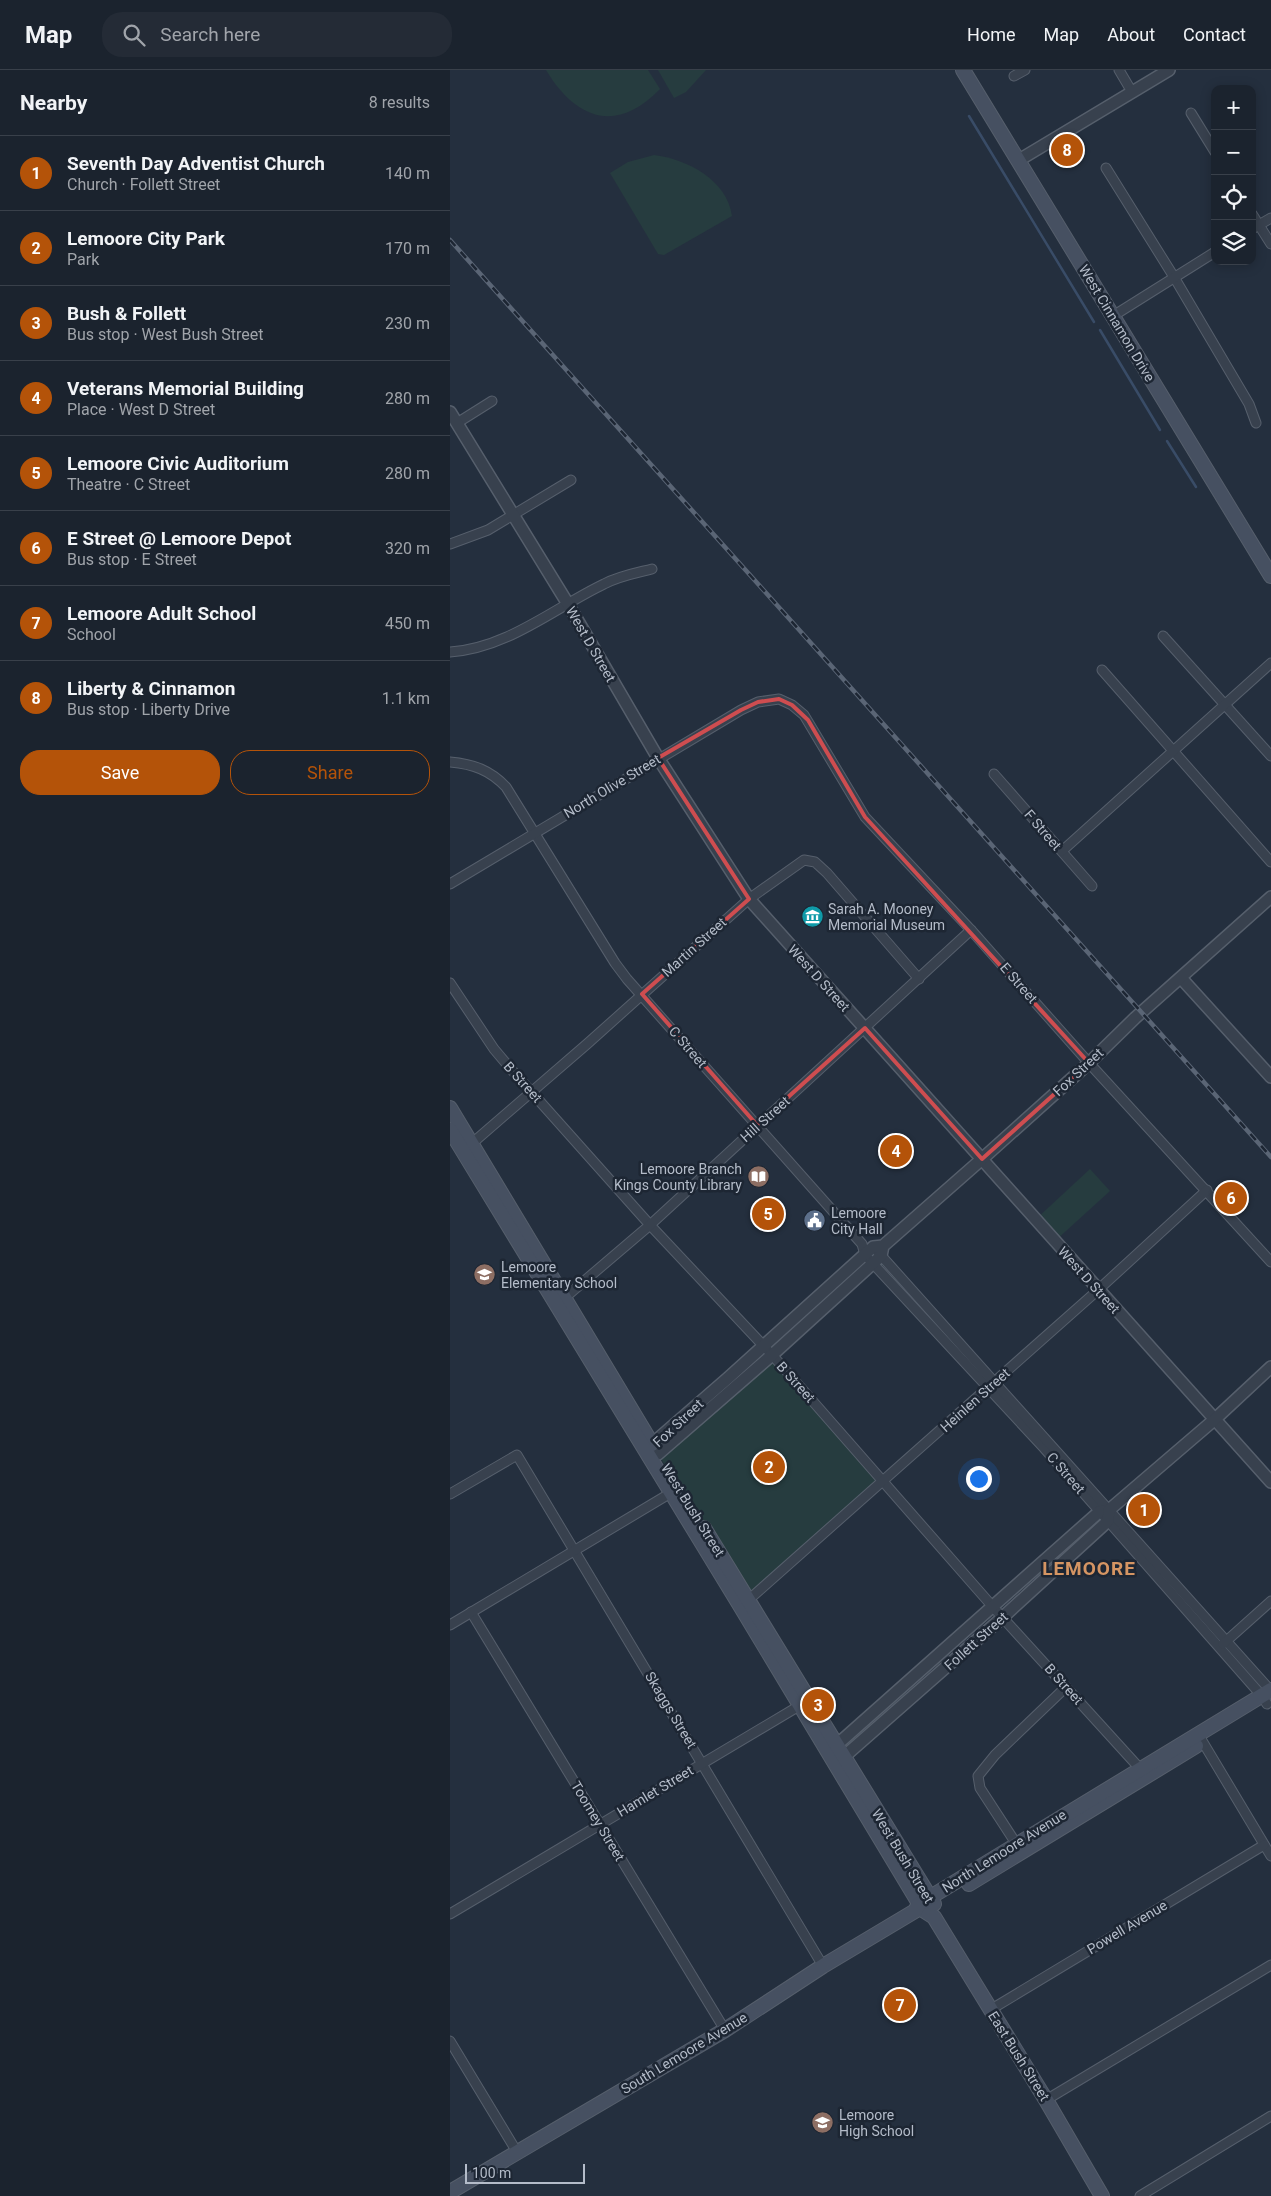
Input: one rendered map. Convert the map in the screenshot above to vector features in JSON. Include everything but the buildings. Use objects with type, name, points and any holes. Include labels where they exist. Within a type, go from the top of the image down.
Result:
[{"type":"main road","name":"West Cinnamon Drive","points":[[963,70],[1271,576]]},
{"type":"main road","name":"West Bush Street","points":[[450,1108],[467,1147],[745,1603],[926,1907]]},
{"type":"main road","name":"West Bush Street","points":[[450,1130],[467,1147]]},
{"type":"main road","name":"North Lemoore Avenue","points":[[926,1907],[1018,1848],[1269,1696]]},
{"type":"main road","name":"South Lemoore Avenue","points":[[450,2192],[725,2030],[823,1966],[926,1907]]},
{"type":"main road","name":"East Bush Street","points":[[926,1907],[1046,2100],[1102,2196]]},
{"type":"street","points":[[1014,76],[1025,70]]},
{"type":"street","points":[[1119,70],[1132,92]]},
{"type":"street","points":[[1019,160],[1169,70]]},
{"type":"street","points":[[1191,113],[1211,146]]},
{"type":"street","points":[[1106,168],[1174,276],[1249,404],[1256,423]]},
{"type":"street","points":[[1271,218],[1256,227],[1271,244]]},
{"type":"street","points":[[1113,316],[1211,254]]},
{"type":"street","points":[[457,423],[492,401]]},
{"type":"street","name":"West D Street","points":[[450,412],[568,604],[658,758],[749,899],[1271,1482]]},
{"type":"street","points":[[450,544],[488,530],[570,480]]},
{"type":"street","points":[[450,652],[497,640],[530,626],[605,583],[626,575],[652,569]]},
{"type":"street","points":[[1163,636],[1271,756]]},
{"type":"street","points":[[1062,852],[1224,704],[1271,664]]},
{"type":"street","points":[[1102,670],[1271,862]]},
{"type":"street","name":"North Olive Street","points":[[450,884],[741,710],[758,702],[779,699]]},
{"type":"street","name":"E Street","points":[[779,699],[792,705],[808,720],[830,761],[865,817],[971,930],[1089,1063],[1271,1262]]},
{"type":"street","name":"C Street","points":[[450,762],[475,766],[498,779],[512,794],[615,963],[757,1125],[991,1385],[1219,1648],[1269,1696]]},
{"type":"street","name":"F Street","points":[[994,774],[1092,886]]},
{"type":"street","name":"Martin Street","points":[[467,1147],[587,1044],[749,899],[804,860],[815,862],[919,979]]},
{"type":"street","name":"Fox Street","points":[[653,1451],[764,1346],[982,1160],[1089,1063],[1135,1018],[1271,896]]},
{"type":"street","name":"Hill Street","points":[[560,1302],[650,1225],[971,930]]},
{"type":"street","points":[[1181,978],[1271,1077]]},
{"type":"street","name":"B Street","points":[[450,983],[494,1049],[650,1225],[764,1346],[993,1607],[1143,1772]]},
{"type":"street","name":"Heinlen Street","points":[[745,1603],[1098,1290],[1207,1190]]},
{"type":"street","name":"Fox Street","points":[[653,1451],[772,1355],[873,1252]]},
{"type":"street","name":"Follett Street","points":[[836,1755],[993,1607],[1105,1515],[1214,1420],[1271,1367]]},
{"type":"street","name":"Skaggs Street","points":[[450,1494],[517,1456],[823,1966]]},
{"type":"street","points":[[450,1625],[675,1490]]},
{"type":"street","name":"C Street","points":[[1105,1515],[1226,1641],[1269,1696]]},
{"type":"street","name":"Follett Street","points":[[836,1755],[1003,1617],[1105,1515]]},
{"type":"street","points":[[1219,1648],[1271,1601]]},
{"type":"street","name":"Toomey Street","points":[[471,1612],[725,2030]]},
{"type":"street","points":[[1018,1848],[980,1788],[978,1776],[995,1755],[1066,1687]]},
{"type":"street","name":"Hamlet Street","points":[[450,1914],[702,1762],[804,1703]]},
{"type":"street","points":[[1200,1739],[1271,1856]]},
{"type":"street","name":"Powell Avenue","points":[[990,2010],[1264,1845]]},
{"type":"street","points":[[1046,2100],[1271,1965]]},
{"type":"street","points":[[450,2041],[517,2152]]},
{"type":"street","points":[[1140,2196],[1271,2116]]},
{"type":"highlighted area","points":[[779,699],[792,705],[808,720],[865,817],[1089,1063],[982,1159],[865,1028],[757,1125],[642,994],[749,899],[658,758],[741,710],[758,702]]},
{"type":"green space","points":[[546,70],[648,70],[660,89],[644,103],[628,112],[613,116],[598,115],[584,110],[570,100]]},
{"type":"green space","points":[[658,70],[706,70],[686,92],[674,98]]},
{"type":"green space","points":[[654,155],[679,161],[692,167],[714,182],[729,203],[732,216],[664,255],[658,254],[610,173],[628,162]]},
{"type":"green space","points":[[1090,1169],[1110,1191],[1055,1241],[1035,1220]]},
{"type":"green space","points":[[772,1355],[883,1480],[748,1600],[658,1454]]},
{"type":"waterway","points":[[969,116],[1094,322]]},
{"type":"waterway","points":[[1100,330],[1160,430]]},
{"type":"waterway","points":[[1167,441],[1196,487]]},
{"type":"railway","points":[[450,240],[1271,1157]]},
{"type":"place","name":"Liberty & Cinnamon","points":[[1067,150]]},
{"type":"place","name":"Sarah A. Mooney Memorial Museum","points":[[812,917]]},
{"type":"place","name":"Veterans Memorial Building","points":[[896,1151]]},
{"type":"place","name":"Lemoore Branch Kings County Library","points":[[758,1177]]},
{"type":"place","name":"E Street @ Lemoore Depot","points":[[1231,1198]]},
{"type":"place","name":"Lemoore Civic Auditorium","points":[[768,1214]]},
{"type":"place","name":"Lemoore City Hall","points":[[815,1221]]},
{"type":"place","name":"Lemoore Elementary School","points":[[485,1275]]},
{"type":"place","name":"Lemoore City Park","points":[[769,1467]]},
{"type":"place","name":"Seventh Day Adventist Church","points":[[1144,1510]]},
{"type":"place","name":"Bush & Follett","points":[[818,1705]]},
{"type":"place","name":"Lemoore Adult School","points":[[900,2005]]},
{"type":"place","name":"Lemoore High School","points":[[823,2123]]},
{"type":"district","name":"LEMOORE","points":[[1089,1568]]}]
